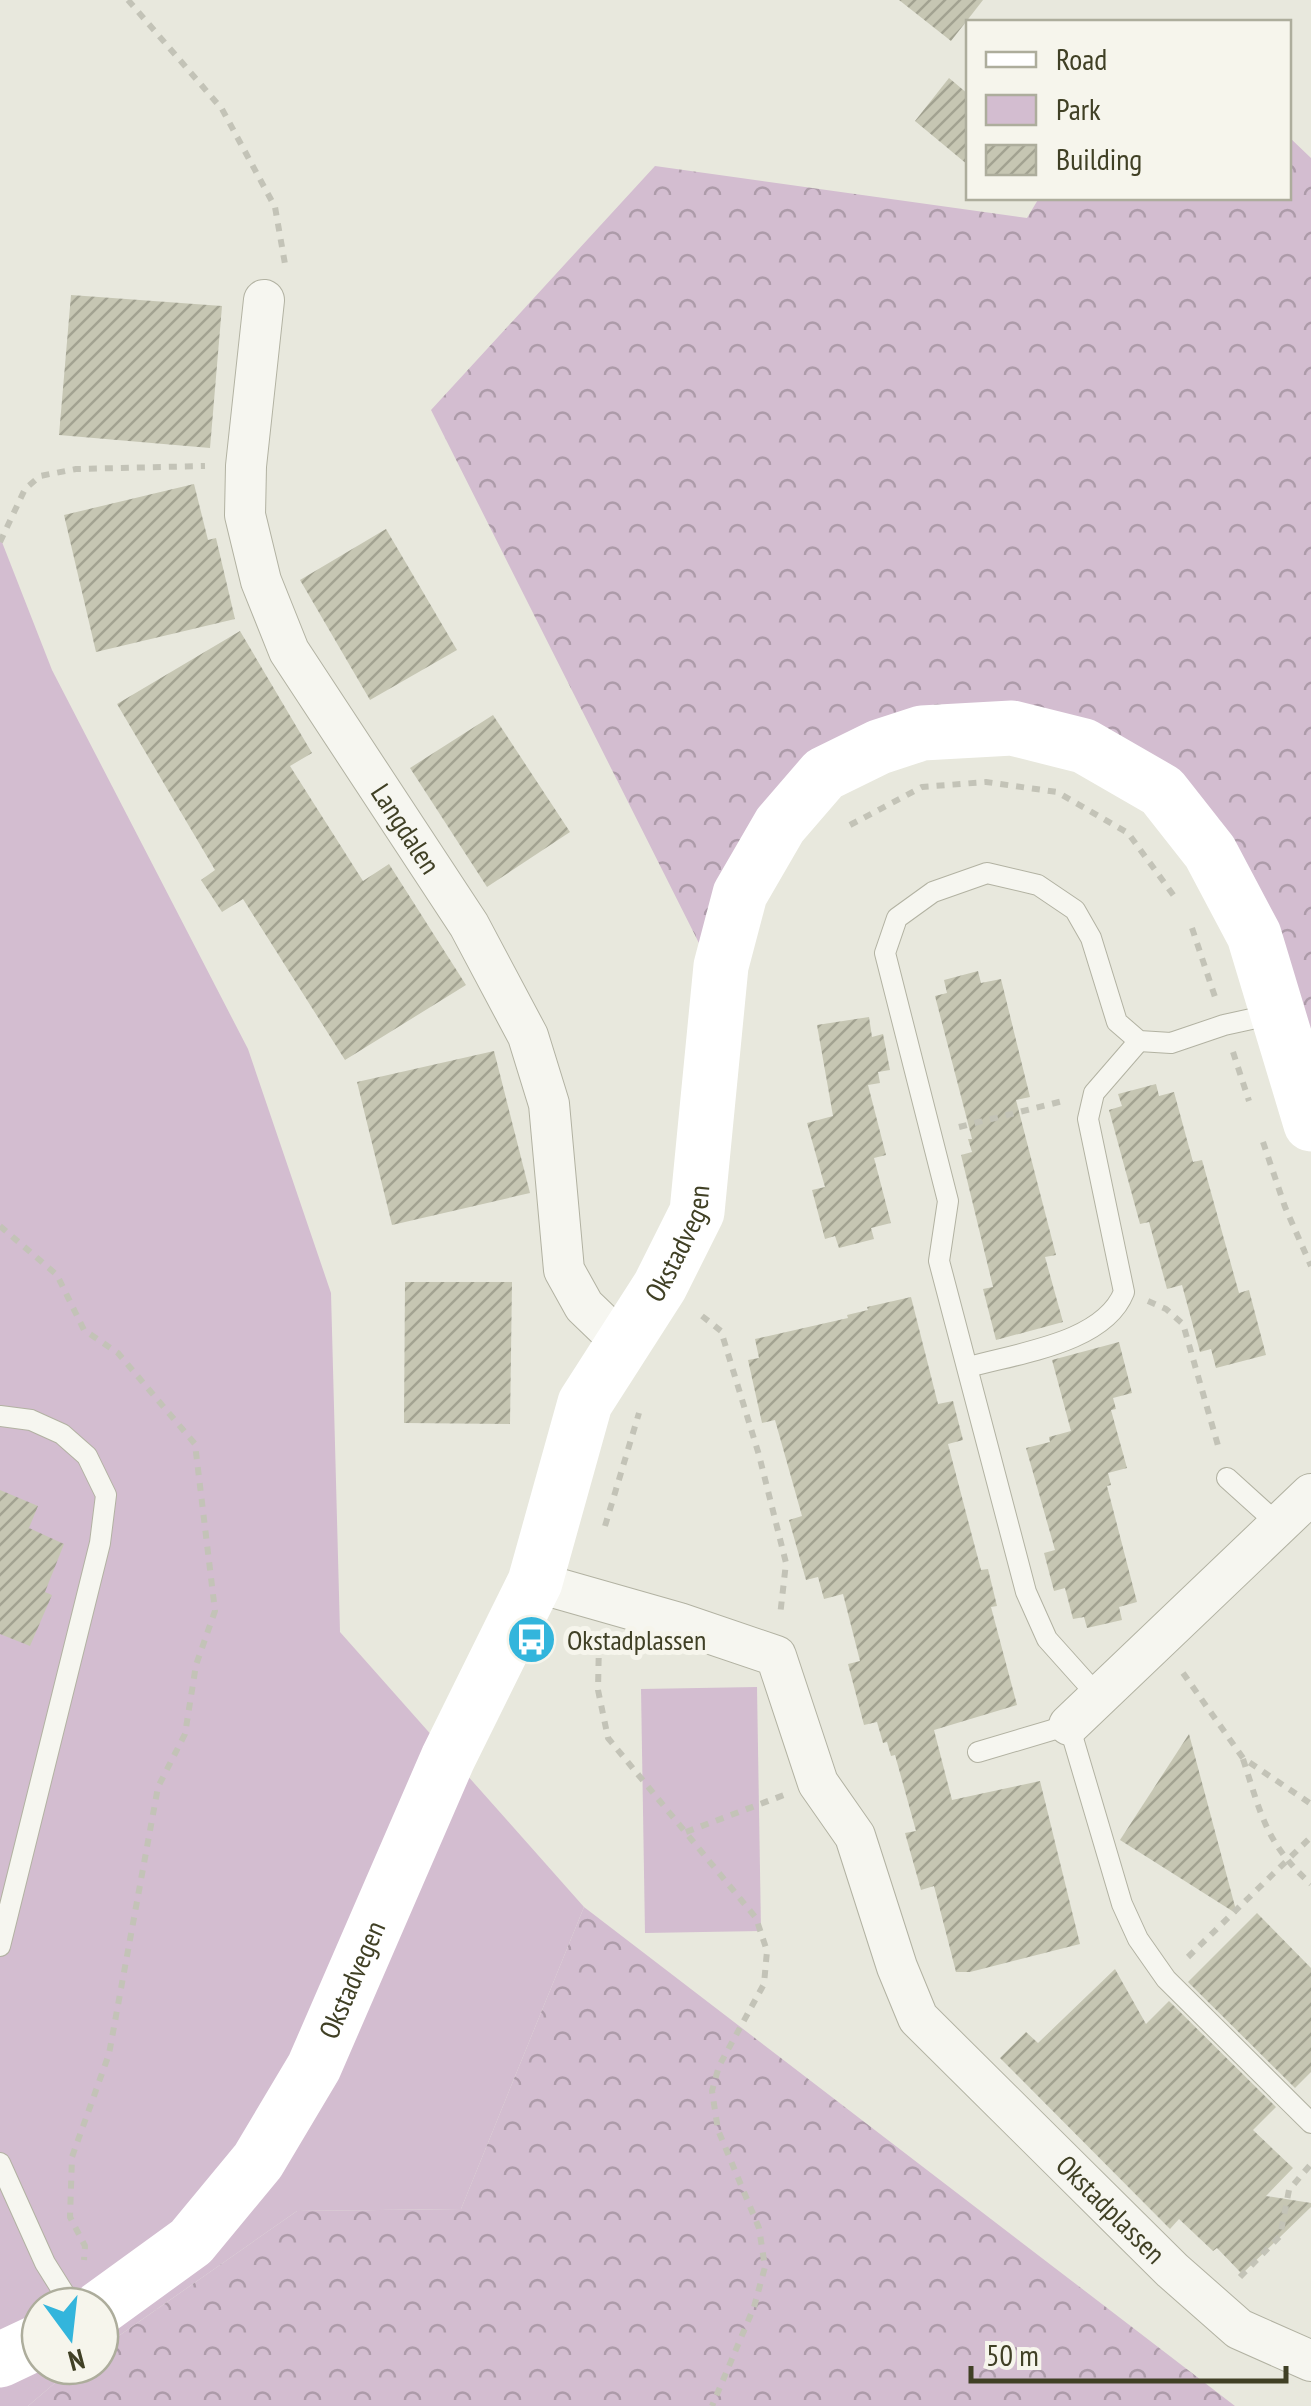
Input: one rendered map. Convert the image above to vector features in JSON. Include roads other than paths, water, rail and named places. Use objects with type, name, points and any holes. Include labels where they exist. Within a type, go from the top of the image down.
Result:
[{"type":"street","name":"Langdalen","points":[[264,300],[246,466],[245,515],[261,581],[289,651],[469,924],[528,1036],[549,1104],[564,1270],[584,1306],[610,1331],[627,1338]]},
{"type":"street","name":"Okstadvegen","points":[[104,2286],[191,2242],[258,2161],[314,2067],[448,1758],[559,1590],[586,1403],[660,1286],[698,1212],[721,966],[740,894],[780,825],[824,774],[879,746],[922,733],[1012,728],[1084,746],[1162,791],[1210,852],[1254,935],[1311,1124]]},
{"type":"street","points":[[1069,1725],[1311,1494]]},
{"type":"street","name":"Okstadplassen","points":[[559,1590],[679,1623],[776,1656],[818,1782],[855,1836],[897,1967],[918,2018],[1239,2329],[1311,2361]]},
{"type":"lane","points":[[1098,1696],[1047,1639],[1026,1592],[938,1261],[948,1202],[885,953],[896,918],[933,892],[987,873],[1038,886],[1075,910],[1090,938],[1117,1022],[1139,1041],[1170,1043],[1276,1013]]},
{"type":"lane","points":[[969,1367],[1100,1326],[1118,1306],[1124,1292],[1088,1119],[1094,1094],[1139,1041]]},
{"type":"lane","points":[[0,1416],[31,1420],[62,1434],[87,1456],[106,1495],[100,1543],[0,1946]]},
{"type":"lane","points":[[1227,1478],[1279,1524]]},
{"type":"lane","points":[[978,1752],[1069,1725],[1122,1904],[1138,1939],[1166,1979],[1309,2118]]},
{"type":"lane","points":[[0,2163],[44,2264],[59,2286]]},
{"type":"place","name":"Okstadplassen","points":[[532,1640]]}]
